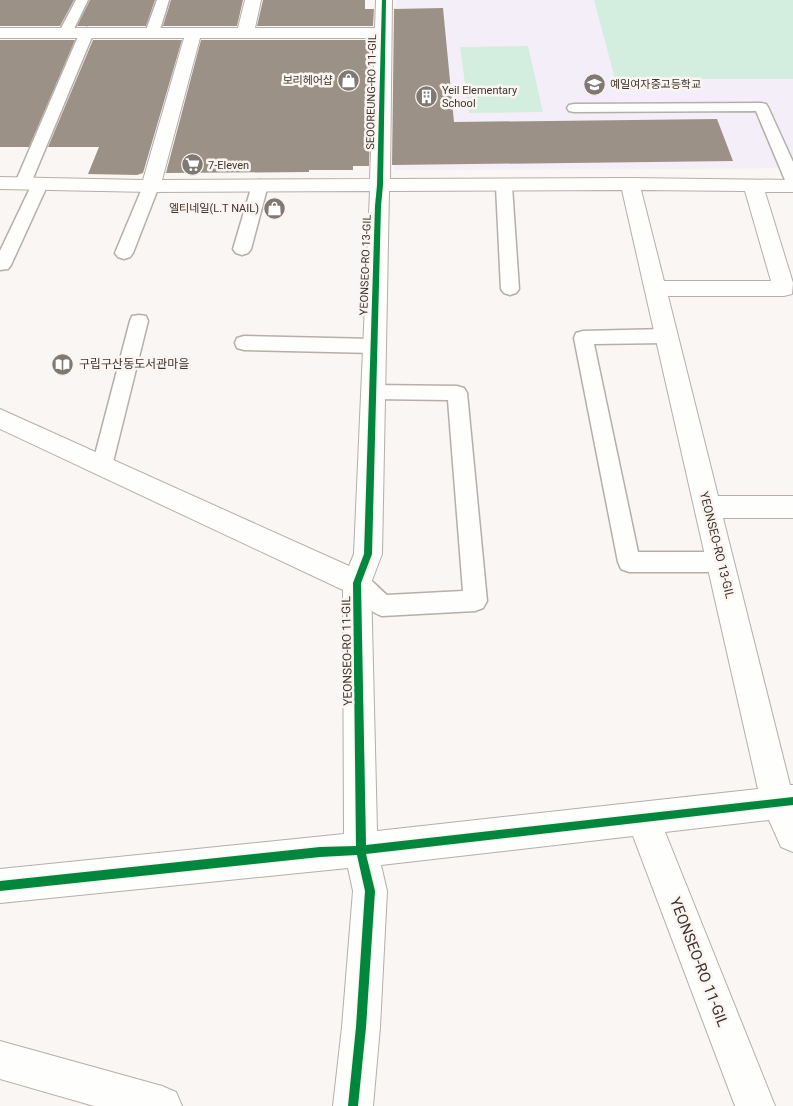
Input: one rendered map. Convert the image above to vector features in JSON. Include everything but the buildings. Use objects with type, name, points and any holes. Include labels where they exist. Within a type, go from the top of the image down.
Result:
[{"type":"street","points":[[246,34],[252,0]]},
{"type":"street","name":"SEOOREUNG-RO 11-GIL","points":[[380,185],[384,0]]},
{"type":"street","name":"SEOOREUNG-RO 11-GIL","points":[[0,33],[383,33]]},
{"type":"street","points":[[151,186],[193,34]]},
{"type":"street","points":[[0,183],[151,186],[630,184],[793,186]]},
{"type":"street","name":"YEONSEO-RO 13-GIL","points":[[630,184],[707,507],[785,802]]},
{"type":"street","name":"YEONSEO-RO 13-GIL","points":[[373,392],[380,185]]},
{"type":"street","points":[[654,288],[784,289],[753,186]]},
{"type":"street","name":"YEONSEO-RO 11-GIL","points":[[353,1106],[361,1027],[370,891],[362,850],[357,583],[368,554],[373,392]]},
{"type":"street","points":[[0,418],[357,583]]},
{"type":"street","points":[[707,507],[793,507]]},
{"type":"street","points":[[0,886],[320,852],[362,850],[785,802],[793,835]]},
{"type":"street","name":"YEONSEO-RO 11-GIL","points":[[643,818],[755,1106]]},
{"type":"street","points":[[0,1060],[162,1106]]},
{"type":"lane","points":[[66,32],[82,0]]},
{"type":"lane","points":[[152,33],[163,0]]},
{"type":"lane","points":[[2,265],[31,184],[50,116],[87,32]]},
{"type":"lane","points":[[574,108],[761,107],[793,180]]},
{"type":"lane","points":[[242,249],[260,185]]},
{"type":"lane","points":[[124,253],[151,186]]},
{"type":"lane","points":[[504,186],[510,289]]},
{"type":"lane","points":[[102,466],[139,321]]},
{"type":"lane","points":[[665,336],[584,338],[629,562],[721,562]]},
{"type":"lane","points":[[244,343],[374,346]]},
{"type":"lane","points":[[357,583],[382,606],[474,601],[457,393],[373,392]]},
{"type":"shaded area","name":"예일여자중고등학교","points":[[396,0],[793,0],[793,168],[394,170]]},
{"type":"green space","points":[[594,0],[793,0],[793,79],[615,79]]},
{"type":"green space","points":[[528,46],[543,112],[469,113],[460,47]]},
{"type":"cycle path","points":[[353,1106],[361,1027],[370,891],[361,850],[357,583],[368,554],[384,0]]},
{"type":"cycle path","points":[[0,886],[320,852],[361,850],[793,801]]},
{"type":"place","name":"보리헤어샵","points":[[349,80]]},
{"type":"place","name":"예일여자중고등학교","points":[[594,84]]},
{"type":"place","name":"Yeil Elementary School","points":[[426,96]]},
{"type":"place","name":"7-Eleven","points":[[192,165]]},
{"type":"place","name":"엘티네일(L.T NAIL)","points":[[275,208]]},
{"type":"place","name":"구립구산동도서관마을","points":[[63,364]]}]
